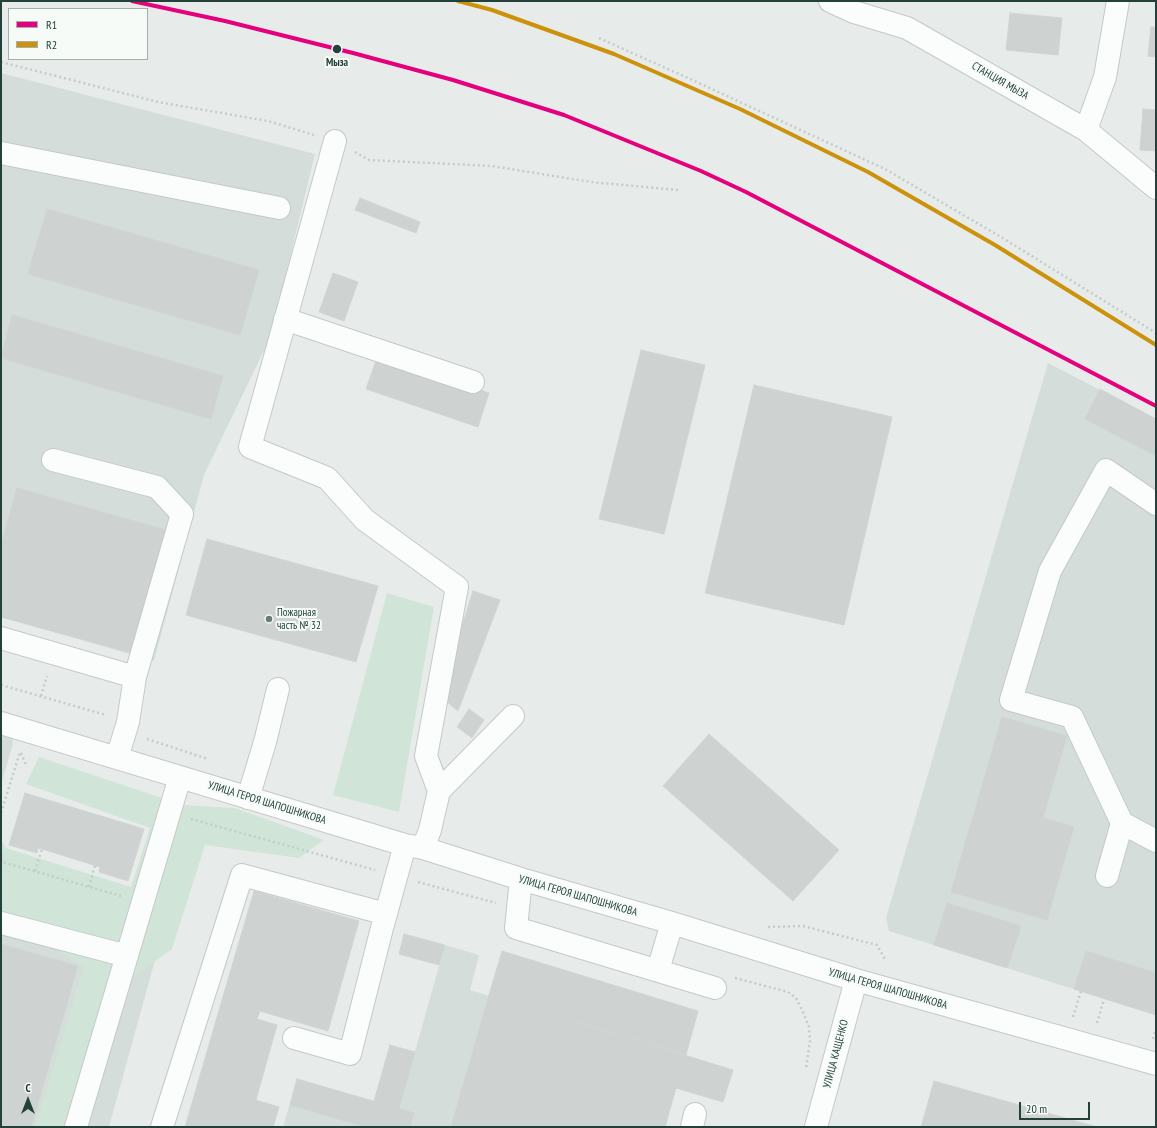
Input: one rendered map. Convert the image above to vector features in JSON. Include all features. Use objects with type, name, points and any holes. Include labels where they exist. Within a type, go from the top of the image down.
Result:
[{"type":"street","name":"СТАНЦИЯ МЫЗА","points":[[830,1],[854,7],[907,28],[1086,130],[1156,188]]},
{"type":"street","points":[[1086,130],[1105,77],[1118,1]]},
{"type":"street","points":[[335,141],[250,447],[328,478],[365,520],[457,587],[426,756],[439,791]]},
{"type":"street","points":[[1,153],[279,208]]},
{"type":"street","points":[[285,319],[473,382]]},
{"type":"street","points":[[53,460],[157,487],[182,514],[136,677],[128,722],[117,758]]},
{"type":"street","points":[[1156,504],[1106,470],[1050,571],[1011,700],[1072,717],[1122,822],[1156,841]]},
{"type":"street","points":[[1,638],[136,677]]},
{"type":"street","points":[[248,798],[265,742],[278,689]]},
{"type":"street","points":[[294,1038],[350,1054],[397,876],[414,846],[430,830],[439,791],[513,716]]},
{"type":"street","name":"УЛИЦА ГЕРОЯ ШАПОШНИКОВА","points":[[1,723],[248,798],[672,923],[856,980],[1156,1064]]},
{"type":"street","points":[[76,1127],[180,777]]},
{"type":"street","points":[[1107,876],[1122,822]]},
{"type":"street","points":[[162,1127],[242,875],[386,914]]},
{"type":"street","points":[[521,879],[516,928],[715,988]]},
{"type":"street","points":[[1,923],[127,956]]},
{"type":"street","points":[[658,970],[672,923]]},
{"type":"street","name":"УЛИЦА КАЩЕНКО","points":[[816,1127],[856,980]]},
{"type":"path","points":[[599,38],[885,169],[1001,237],[1156,333]]},
{"type":"path","points":[[1,62],[158,102],[268,121],[335,141],[369,160],[492,166],[591,182],[678,190]]},
{"type":"path","points":[[1,685],[128,722]]},
{"type":"path","points":[[1,813],[27,731]]},
{"type":"path","points":[[20,752],[27,767]]},
{"type":"path","points":[[169,813],[518,909]]},
{"type":"path","points":[[35,871],[42,849]]},
{"type":"path","points":[[1,854],[2,862],[143,903]]},
{"type":"path","points":[[89,887],[95,865]]},
{"type":"path","points":[[715,988],[728,976],[788,992],[796,998],[809,1027],[810,1041],[806,1071]]},
{"type":"path","points":[[1073,1017],[1081,991]]},
{"type":"path","points":[[1096,1025],[1104,999]]},
{"type":"path","points":[[1152,1042],[1156,1028]]},
{"type":"shaded area","points":[[1,73],[315,154],[271,336],[204,475],[154,661],[1,617]]},
{"type":"shaded area","points":[[1048,363],[1156,419],[1156,1015],[889,931],[886,918]]},
{"type":"shaded area","points":[[1,731],[12,734],[13,744],[1,784]]},
{"type":"shaded area","points":[[1,898],[160,942],[109,1127],[1,1127]]},
{"type":"shaded area","points":[[445,945],[479,955],[470,990],[733,1070],[723,1102],[676,1088],[665,1127],[283,1127],[297,1079],[399,1108]]},
{"type":"green space","points":[[387,593],[434,607],[399,812],[333,795]]},
{"type":"green space","points":[[39,757],[183,805],[235,808],[324,840],[299,858],[205,845],[172,949],[130,979],[87,1127],[35,1127],[84,967],[1,914],[1,840],[6,848],[131,887],[150,828],[26,784]]},
{"type":"building","points":[[1010,13],[1062,18],[1058,55],[1006,50]]},
{"type":"building","points":[[1151,27],[1156,27],[1156,57],[1148,56]]},
{"type":"building","points":[[1143,109],[1156,110],[1156,151],[1140,150]]},
{"type":"building","points":[[360,198],[420,222],[416,233],[355,210]]},
{"type":"building","points":[[47,209],[259,270],[240,335],[28,274]]},
{"type":"building","points":[[333,273],[358,282],[344,321],[319,312]]},
{"type":"building","points":[[12,315],[223,376],[211,419],[1,358]]},
{"type":"building","points":[[641,350],[705,365],[664,534],[599,519]]},
{"type":"building","points":[[378,355],[489,393],[478,427],[366,389]]},
{"type":"building","points":[[754,385],[892,417],[844,625],[705,593]]},
{"type":"building","points":[[1100,389],[1156,419],[1156,456],[1085,419]]},
{"type":"building","points":[[17,488],[166,530],[132,653],[1,617],[1,545]]},
{"type":"building","points":[[207,539],[378,586],[356,662],[186,615]]},
{"type":"building","points":[[473,591],[500,600],[458,711],[440,696]]},
{"type":"building","points":[[469,709],[484,720],[472,738],[457,727]]},
{"type":"building","points":[[1002,717],[1067,736],[1043,818],[1074,827],[1047,920],[951,892]]},
{"type":"building","points":[[709,734],[839,850],[793,901],[663,786]]},
{"type":"building","points":[[25,793],[144,829],[128,881],[99,872],[100,867],[42,849],[38,848],[37,853],[9,845]]},
{"type":"building","points":[[254,891],[359,921],[328,1031],[222,1000]]},
{"type":"building","points":[[947,903],[1021,926],[1007,968],[934,945]]},
{"type":"building","points":[[404,934],[445,945],[439,965],[399,954]]},
{"type":"building","points":[[1,944],[78,966],[31,1127],[7,1127],[1,1125]]},
{"type":"building","points":[[502,951],[698,1011],[686,1055],[489,995]]},
{"type":"building","points":[[1086,951],[1156,973],[1156,1015],[1074,989]]},
{"type":"building","points":[[489,995],[733,1070],[723,1102],[676,1088],[665,1127],[451,1127]]},
{"type":"building","points":[[222,1000],[260,1011],[257,1019],[277,1025],[256,1100],[279,1107],[273,1127],[185,1127]]},
{"type":"building","points":[[390,1045],[415,1052],[399,1109],[374,1101]]},
{"type":"building","points":[[297,1079],[414,1113],[410,1127],[366,1127],[290,1105]]},
{"type":"building","points":[[934,1081],[1097,1127],[921,1127]]},
{"type":"railway","points":[[132,1],[225,21],[353,53],[453,80],[564,115],[701,171],[746,192],[1156,406]]},
{"type":"transit line","name":"R1","points":[[132,1],[225,21],[353,53],[453,80],[564,115],[701,171],[746,192],[1156,406]]},
{"type":"transit line","name":"R2","points":[[458,1],[492,10],[614,54],[740,109],[868,172],[995,245],[1156,345]]},
{"type":"place","name":"Мыза","points":[[337,49]]},
{"type":"place","name":"Пожарная часть № 32","points":[[269,619]]}]
